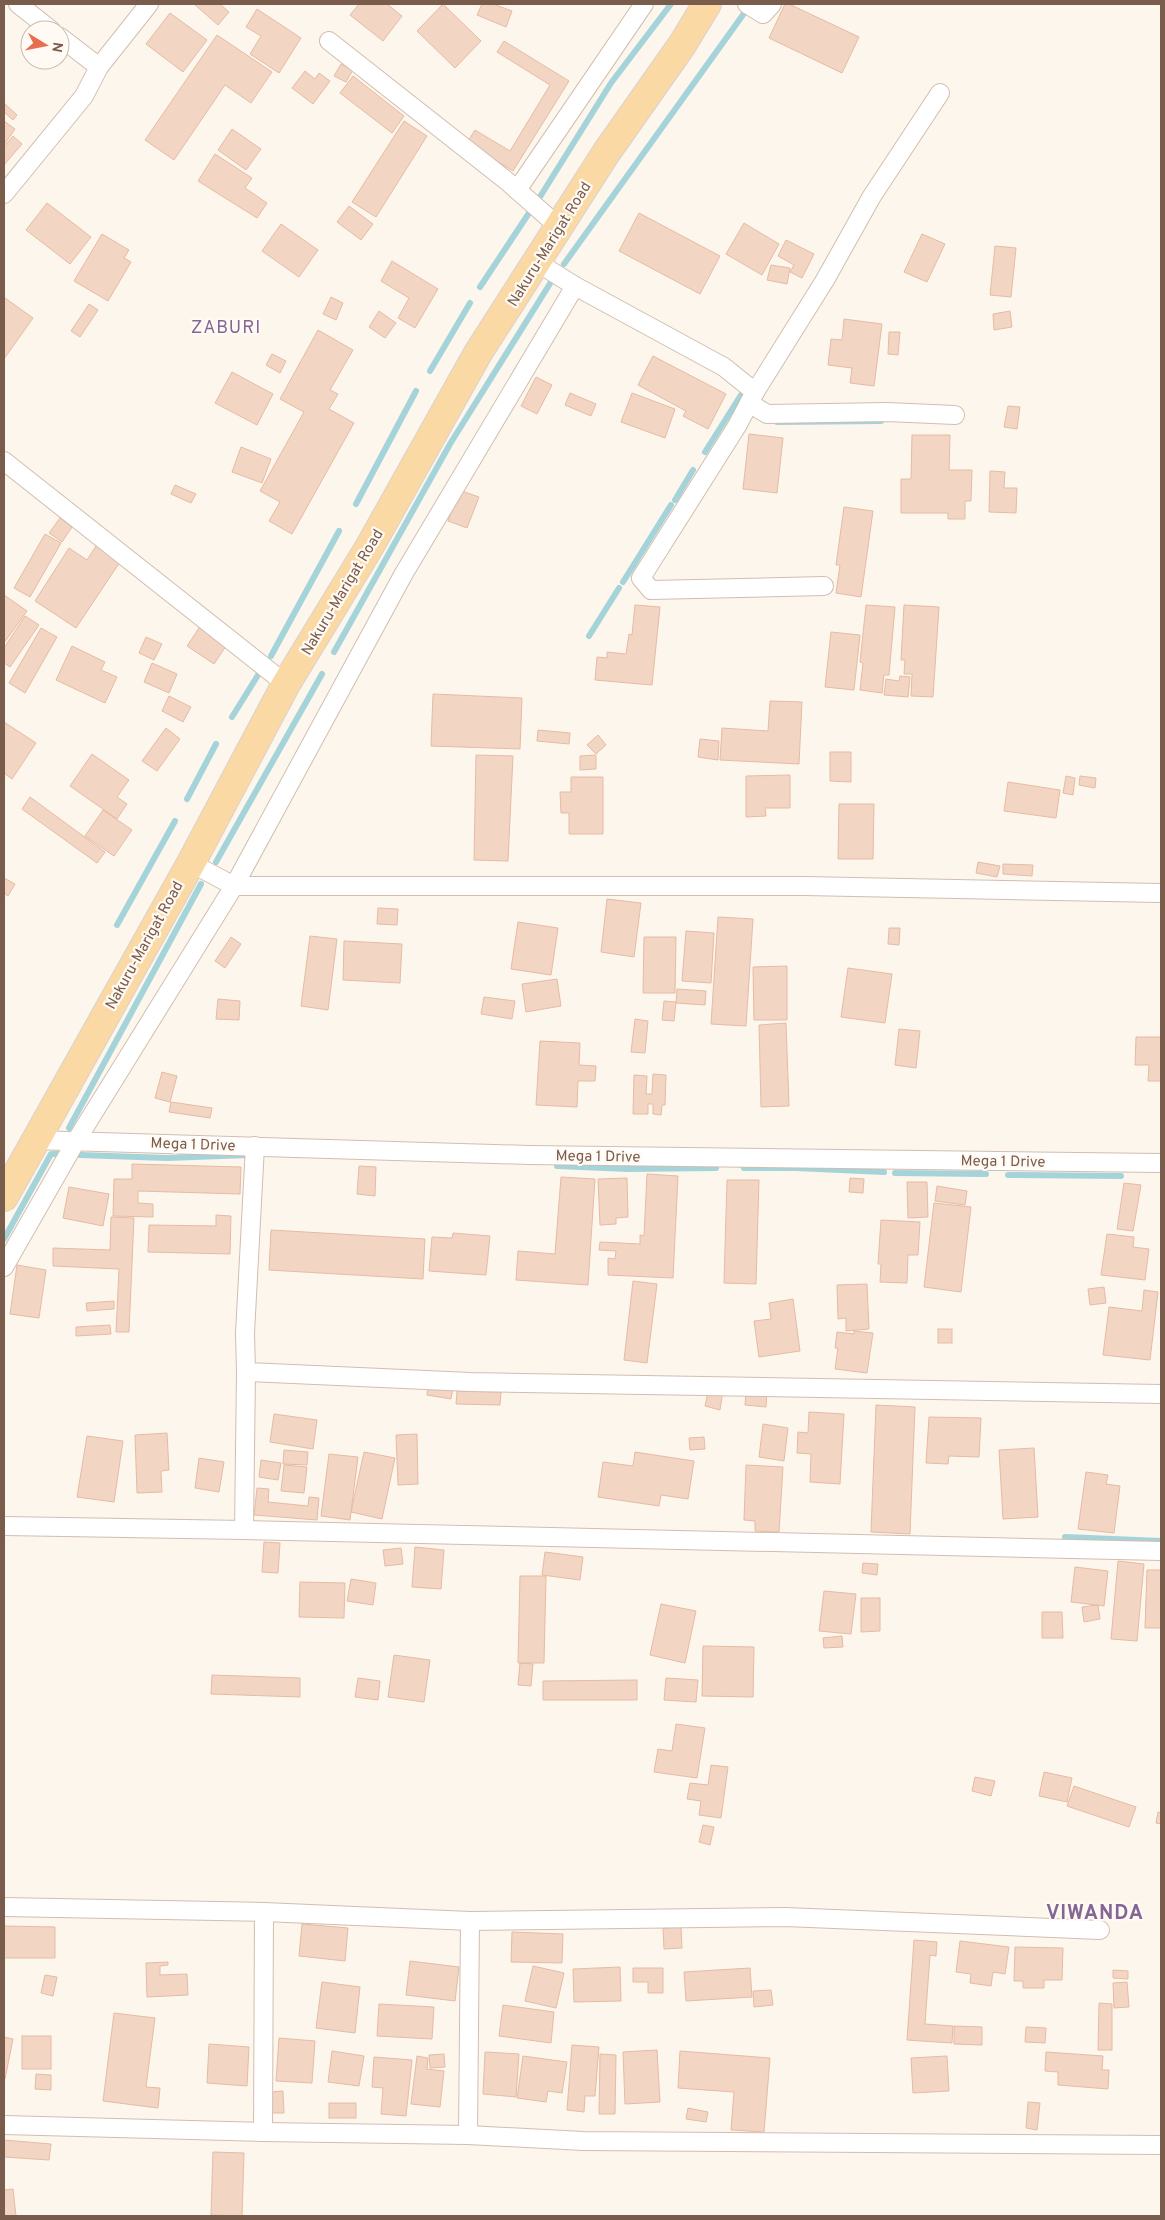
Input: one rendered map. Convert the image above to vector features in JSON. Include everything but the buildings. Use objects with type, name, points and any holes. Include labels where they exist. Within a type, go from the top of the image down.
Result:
[{"type":"main road","name":"Nakuru-Marigat Road","points":[[4,1196],[190,863],[286,684],[370,546],[478,353],[606,153],[682,45],[707,4]]},
{"type":"street","points":[[4,8],[7,4]]},
{"type":"street","points":[[18,4],[38,20]]},
{"type":"street","points":[[4,194],[84,96],[99,67],[149,4]]},
{"type":"street","points":[[517,190],[644,4]]},
{"type":"street","points":[[747,4],[763,14],[772,4]]},
{"type":"street","points":[[329,41],[517,190],[559,227]]},
{"type":"street","points":[[70,45],[99,67]]},
{"type":"street","points":[[824,586],[651,590],[641,578],[737,426],[752,398],[825,280],[872,196],[940,93]]},
{"type":"street","points":[[538,262],[575,286],[724,367],[767,414],[887,412],[955,415]]},
{"type":"street","points":[[4,1267],[76,1141],[234,886],[403,575],[575,286]]},
{"type":"street","points":[[4,461],[286,684]]},
{"type":"street","points":[[190,863],[234,886],[804,886],[1161,893]]},
{"type":"street","name":"Mega 1 Drive","points":[[34,1140],[529,1155],[1161,1163]]},
{"type":"street","points":[[244,1530],[245,1333],[254,1146]]},
{"type":"street","points":[[246,1372],[480,1382],[1161,1394]]},
{"type":"street","points":[[4,1526],[1161,1551]]},
{"type":"street","points":[[4,1907],[264,1912],[470,1921],[786,1917],[1100,1930]]},
{"type":"street","points":[[263,2132],[264,1912]]},
{"type":"street","points":[[468,2135],[470,1921]]},
{"type":"street","points":[[4,2125],[468,2135],[583,2141],[1161,2145]]},
{"type":"waterway","points":[[538,200],[611,83],[671,4]]},
{"type":"waterway","points":[[564,264],[745,12]]},
{"type":"waterway","points":[[480,287],[529,213]]},
{"type":"waterway","points":[[334,652],[450,444],[551,282]]},
{"type":"waterway","points":[[430,371],[470,303]]},
{"type":"waterway","points":[[356,504],[416,391]]},
{"type":"waterway","points":[[705,452],[741,395]]},
{"type":"waterway","points":[[777,422],[881,421]]},
{"type":"waterway","points":[[675,500],[693,470]]},
{"type":"waterway","points":[[623,582],[671,505]]},
{"type":"waterway","points":[[271,656],[339,531]]},
{"type":"waterway","points":[[589,636],[619,588]]},
{"type":"waterway","points":[[216,862],[322,674]]},
{"type":"waterway","points":[[232,717],[258,675]]},
{"type":"waterway","points":[[187,799],[216,744]]},
{"type":"waterway","points":[[117,925],[175,821]]},
{"type":"waterway","points":[[69,1128],[201,884]]},
{"type":"waterway","points":[[4,1239],[51,1154],[64,1154]]},
{"type":"waterway","points":[[80,1155],[167,1158],[249,1155]]},
{"type":"waterway","points":[[557,1166],[628,1169],[716,1168]]},
{"type":"waterway","points":[[744,1168],[884,1172]]},
{"type":"waterway","points":[[895,1173],[986,1174]]},
{"type":"waterway","points":[[1008,1175],[1121,1176]]},
{"type":"waterway","points":[[1065,1537],[1161,1541]]},
{"type":"district","name":"ZABURI","points":[[226,327]]},
{"type":"district","name":"VIWANDA","points":[[1095,1912]]}]
